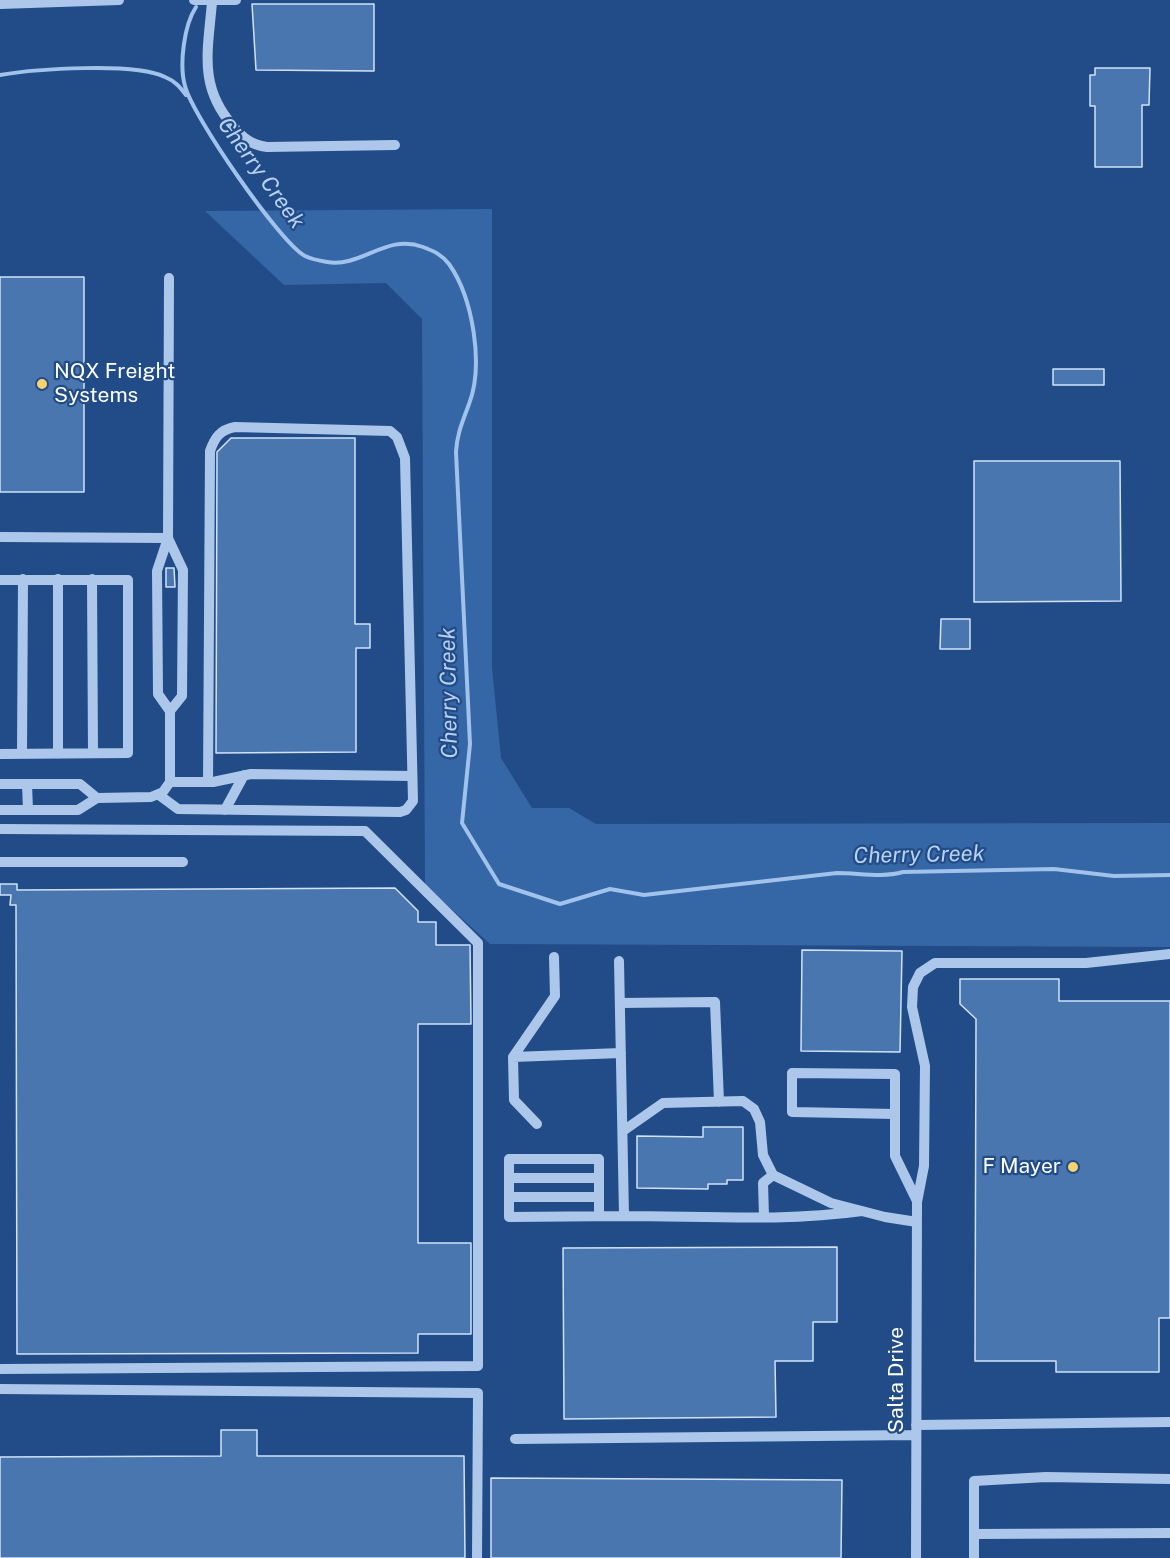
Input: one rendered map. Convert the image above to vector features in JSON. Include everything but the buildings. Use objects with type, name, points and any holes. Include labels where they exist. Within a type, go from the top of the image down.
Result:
[{"type":"street","points":[[0,4],[119,0]]},
{"type":"street","points":[[194,0],[212,2],[236,0]]},
{"type":"street","points":[[212,2],[209,87],[219,111],[242,136],[255,145],[267,147],[395,145]]},
{"type":"street","points":[[159,795],[170,782],[170,711],[158,694],[157,571],[168,538],[169,278]]},
{"type":"street","points":[[0,810],[78,810],[97,798],[159,795],[178,809],[400,812],[406,810],[412,801],[412,776],[405,458],[397,437],[390,431],[234,427],[218,434],[210,450],[208,782]]},
{"type":"street","points":[[0,537],[168,538]]},
{"type":"street","points":[[168,538],[183,570],[183,696],[170,711]]},
{"type":"street","points":[[22,754],[23,579]]},
{"type":"street","points":[[58,579],[58,754]]},
{"type":"street","points":[[93,579],[93,753]]},
{"type":"street","points":[[0,580],[128,580],[128,753],[0,754]]},
{"type":"street","points":[[170,782],[208,782],[244,775],[412,776]]},
{"type":"street","points":[[225,810],[244,775]]},
{"type":"street","points":[[0,784],[80,784],[97,798]]},
{"type":"street","points":[[27,784],[28,810]]},
{"type":"street","points":[[0,829],[364,831],[478,943],[478,1366],[0,1369]]},
{"type":"street","points":[[0,862],[183,862]]},
{"type":"street","points":[[917,1202],[924,1166],[925,1066],[912,1007],[913,987],[920,973],[935,963],[1086,963],[1170,954]]},
{"type":"street","points":[[537,1124],[514,1100],[513,1057],[555,996],[554,957]]},
{"type":"street","points":[[619,961],[624,1216]]},
{"type":"street","points":[[620,1003],[716,1002],[719,1102]]},
{"type":"street","points":[[513,1057],[621,1053]]},
{"type":"street","points":[[895,1113],[792,1112],[792,1073],[895,1074],[895,1113],[895,1156],[917,1202]]},
{"type":"street","points":[[623,1131],[663,1103],[743,1101],[754,1109],[760,1122],[763,1155],[773,1175],[831,1203],[917,1222]]},
{"type":"street","points":[[599,1216],[599,1159],[509,1159],[509,1217],[836,1215],[862,1211]]},
{"type":"street","points":[[764,1216],[763,1183],[773,1175]]},
{"type":"street","points":[[509,1178],[599,1178]]},
{"type":"street","points":[[509,1197],[599,1197]]},
{"type":"street","name":"Salta Drive","points":[[916,1558],[917,1202]]},
{"type":"street","points":[[0,1389],[478,1393],[477,1558]]},
{"type":"street","points":[[515,1439],[1170,1422]]},
{"type":"street","points":[[974,1558],[974,1481],[1046,1477],[1170,1479]]},
{"type":"street","points":[[974,1534],[1170,1533]]},
{"type":"shaded area","points":[[492,209],[492,668],[501,758],[532,808],[569,808],[596,824],[1170,823],[1170,947],[490,944],[425,885],[422,319],[386,283],[284,285],[205,211]]},
{"type":"waterway","name":"Cherry Creek","points":[[196,7],[188,24],[182,67],[185,86],[191,101],[238,177],[293,246],[310,258],[340,263],[397,244],[423,247],[438,254],[449,264],[464,295],[474,332],[476,370],[456,452],[470,744],[462,823],[499,884],[560,904],[610,889],[644,895],[837,873],[879,875],[903,872],[1054,869],[1114,876],[1170,875]]},
{"type":"waterway","points":[[0,75],[84,68],[151,72],[177,84],[186,95]]},
{"type":"place","name":"NQX Freight Systems","points":[[42,384]]},
{"type":"place","name":"F Mayer","points":[[1073,1167]]}]
